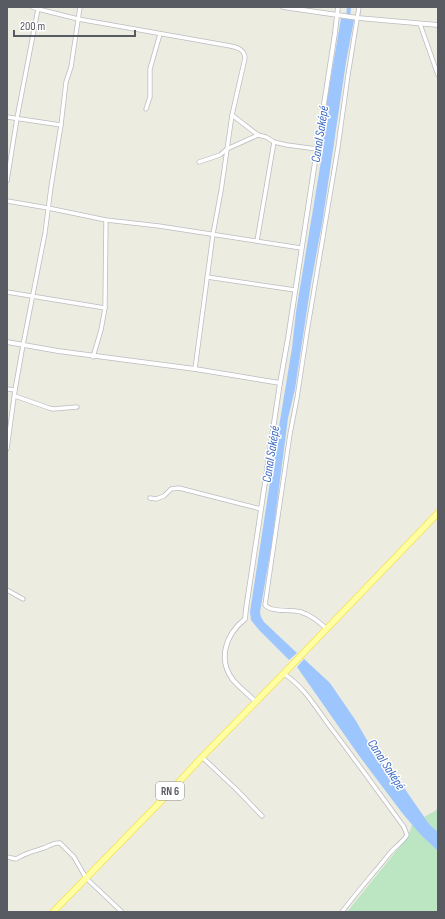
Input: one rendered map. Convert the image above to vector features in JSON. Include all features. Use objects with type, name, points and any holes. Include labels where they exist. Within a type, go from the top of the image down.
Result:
[{"type":"main road","name":"RN 6","points":[[53,912],[438,513]]},
{"type":"street","points":[[32,7],[78,19],[237,48],[244,53],[245,58],[232,115],[221,192],[213,234],[195,369]]},
{"type":"street","points":[[7,449],[15,390],[45,233],[66,82],[71,67],[80,7]]},
{"type":"street","points":[[283,7],[358,18],[438,25]]},
{"type":"street","points":[[256,702],[229,673],[225,662],[224,652],[237,625],[245,619],[338,7]]},
{"type":"street","points":[[327,629],[319,621],[306,614],[292,610],[276,610],[268,608],[265,605],[288,447],[358,18],[359,7],[356,7]]},
{"type":"street","points":[[7,181],[9,159],[38,9]]},
{"type":"street","points":[[420,24],[438,75]]},
{"type":"street","points":[[146,109],[150,97],[150,69],[160,34]]},
{"type":"street","points":[[232,115],[258,135],[266,137],[274,142],[317,149]]},
{"type":"street","points":[[7,117],[60,125]]},
{"type":"street","points":[[199,162],[220,154],[227,149],[258,135]]},
{"type":"street","points":[[257,241],[274,142]]},
{"type":"street","points":[[7,201],[106,220],[160,226],[301,248]]},
{"type":"street","points":[[93,357],[101,330],[105,308],[106,220]]},
{"type":"street","points":[[207,277],[295,290]]},
{"type":"street","points":[[7,292],[33,295],[105,308]]},
{"type":"street","points":[[7,342],[58,352],[195,369],[280,383]]},
{"type":"street","points":[[7,389],[15,390]]},
{"type":"street","points":[[15,396],[53,409],[77,407]]},
{"type":"street","points":[[150,498],[156,499],[164,496],[171,489],[179,488],[261,509]]},
{"type":"street","points":[[7,590],[23,599]]},
{"type":"street","points":[[286,672],[322,715],[404,827],[407,835],[369,877],[342,912]]},
{"type":"street","points":[[202,757],[262,816]]},
{"type":"street","points":[[7,857],[16,859],[57,842],[60,843],[74,857],[86,878],[122,912]]},
{"type":"green space","points":[[438,808],[438,832],[424,817]]},
{"type":"green space","points":[[412,824],[438,851],[438,912],[347,912],[409,835]]},
{"type":"water","points":[[341,18],[354,20],[346,62],[322,224],[311,283],[295,389],[288,418],[272,542],[260,612],[264,622],[297,653],[289,660],[259,630],[251,620],[250,612],[292,348],[296,312],[321,161],[326,106]]},
{"type":"water","points":[[304,659],[330,683],[356,721],[375,754],[398,779],[429,824],[438,832],[438,851],[421,835],[403,814],[360,757],[297,667]]},
{"type":"waterway","name":"Canal Saképé","points":[[348,19],[349,7]]}]
